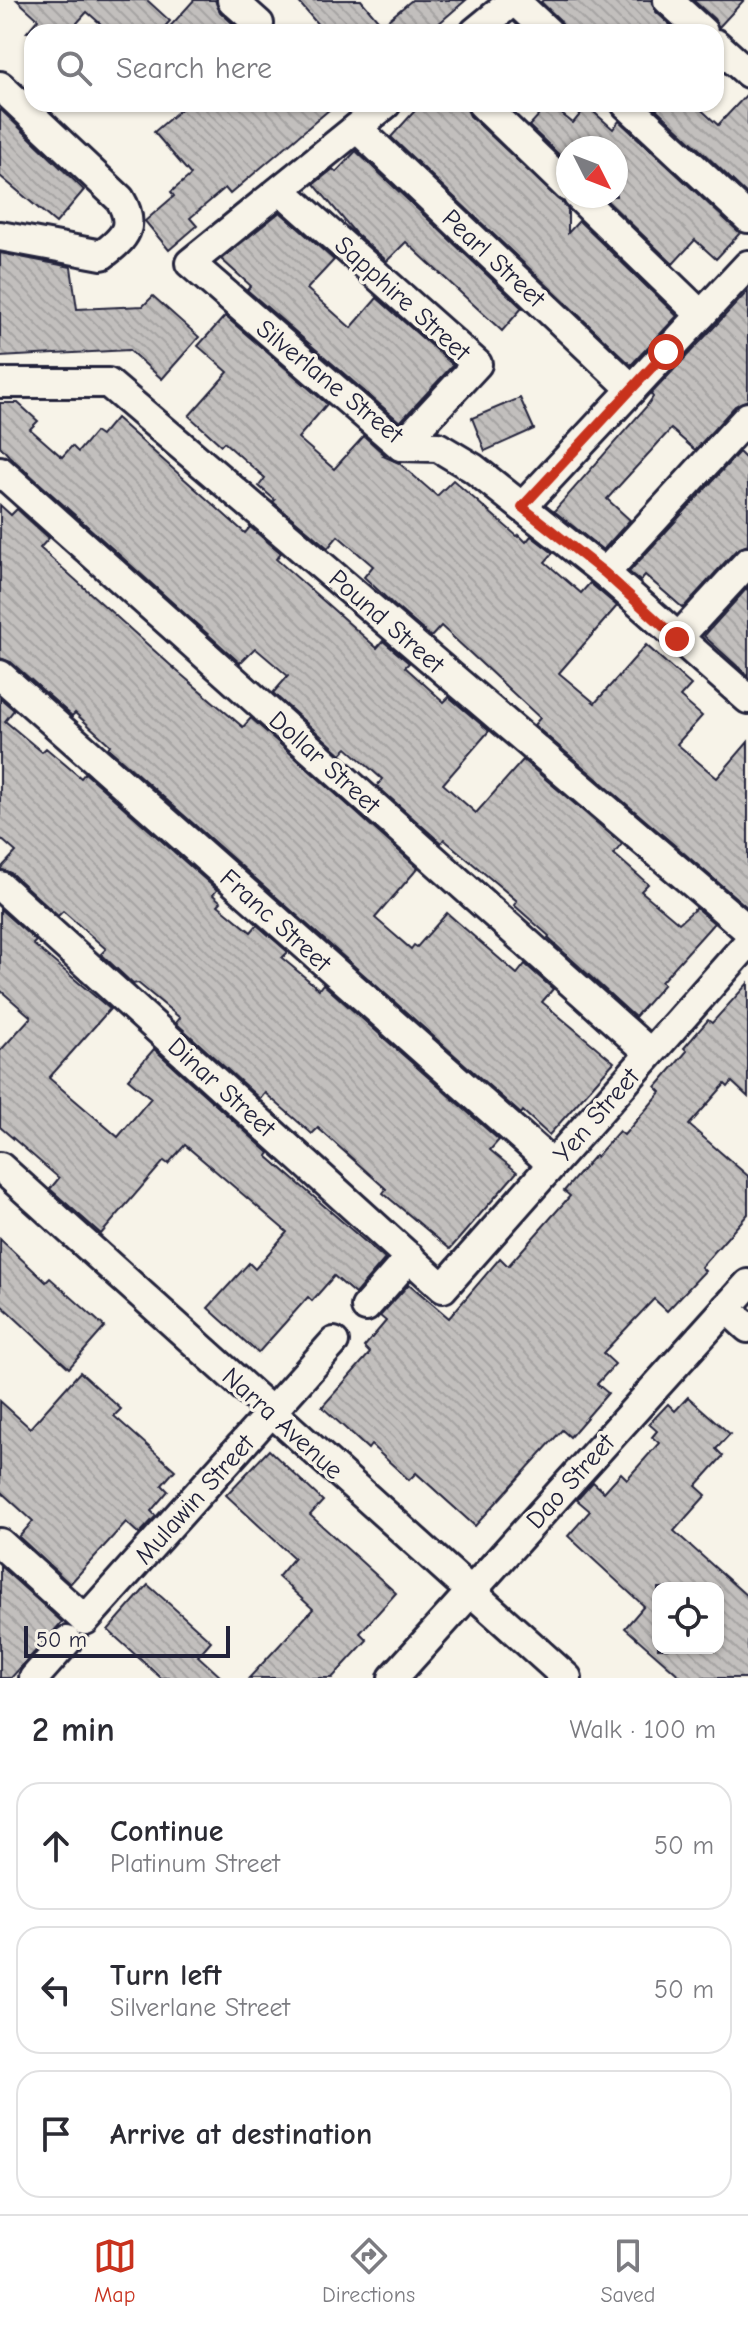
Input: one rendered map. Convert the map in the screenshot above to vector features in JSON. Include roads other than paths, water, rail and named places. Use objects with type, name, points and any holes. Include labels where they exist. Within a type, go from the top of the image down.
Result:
[{"type":"street","points":[[232,0],[259,24]]},
{"type":"street","points":[[485,24],[514,0],[540,24]]},
{"type":"street","points":[[668,0],[694,24]]},
{"type":"street","points":[[724,51],[748,73]]},
{"type":"street","points":[[0,86],[24,109]]},
{"type":"street","points":[[0,236],[102,255],[120,242],[128,225],[127,212],[120,199],[28,112]]},
{"type":"street","name":"Silverlane Street","points":[[376,112],[190,263],[401,446],[438,447],[467,463],[605,573],[748,699]]},
{"type":"street","points":[[490,112],[556,175]]},
{"type":"street","points":[[635,112],[748,218]]},
{"type":"street","name":"Pearl Street","points":[[357,128],[632,389]]},
{"type":"street","name":"Sapphire Street","points":[[281,190],[477,364],[401,446]]},
{"type":"street","points":[[590,208],[701,315]]},
{"type":"street","points":[[522,507],[748,265]]},
{"type":"street","name":"Pound Street","points":[[0,383],[108,383],[748,930]]},
{"type":"street","points":[[605,573],[748,417]]},
{"type":"street","name":"Dollar Street","points":[[0,471],[650,1053]]},
{"type":"street","points":[[677,639],[748,562]]},
{"type":"street","name":"Franc Street","points":[[0,675],[552,1164]]},
{"type":"street","name":"Dinar Street","points":[[0,886],[443,1288]]},
{"type":"street","name":"Yen Street","points":[[443,1288],[748,943]]},
{"type":"street","name":"Narra Avenue","points":[[0,1167],[567,1678]]},
{"type":"street","points":[[366,1307],[410,1257]]},
{"type":"street","name":"Dao Street","points":[[393,1678],[748,1284]]},
{"type":"street","points":[[726,1308],[748,1328]]},
{"type":"street","name":"Mulawin Street","points":[[34,1678],[334,1342]]},
{"type":"street","points":[[0,1543],[76,1631]]}]
